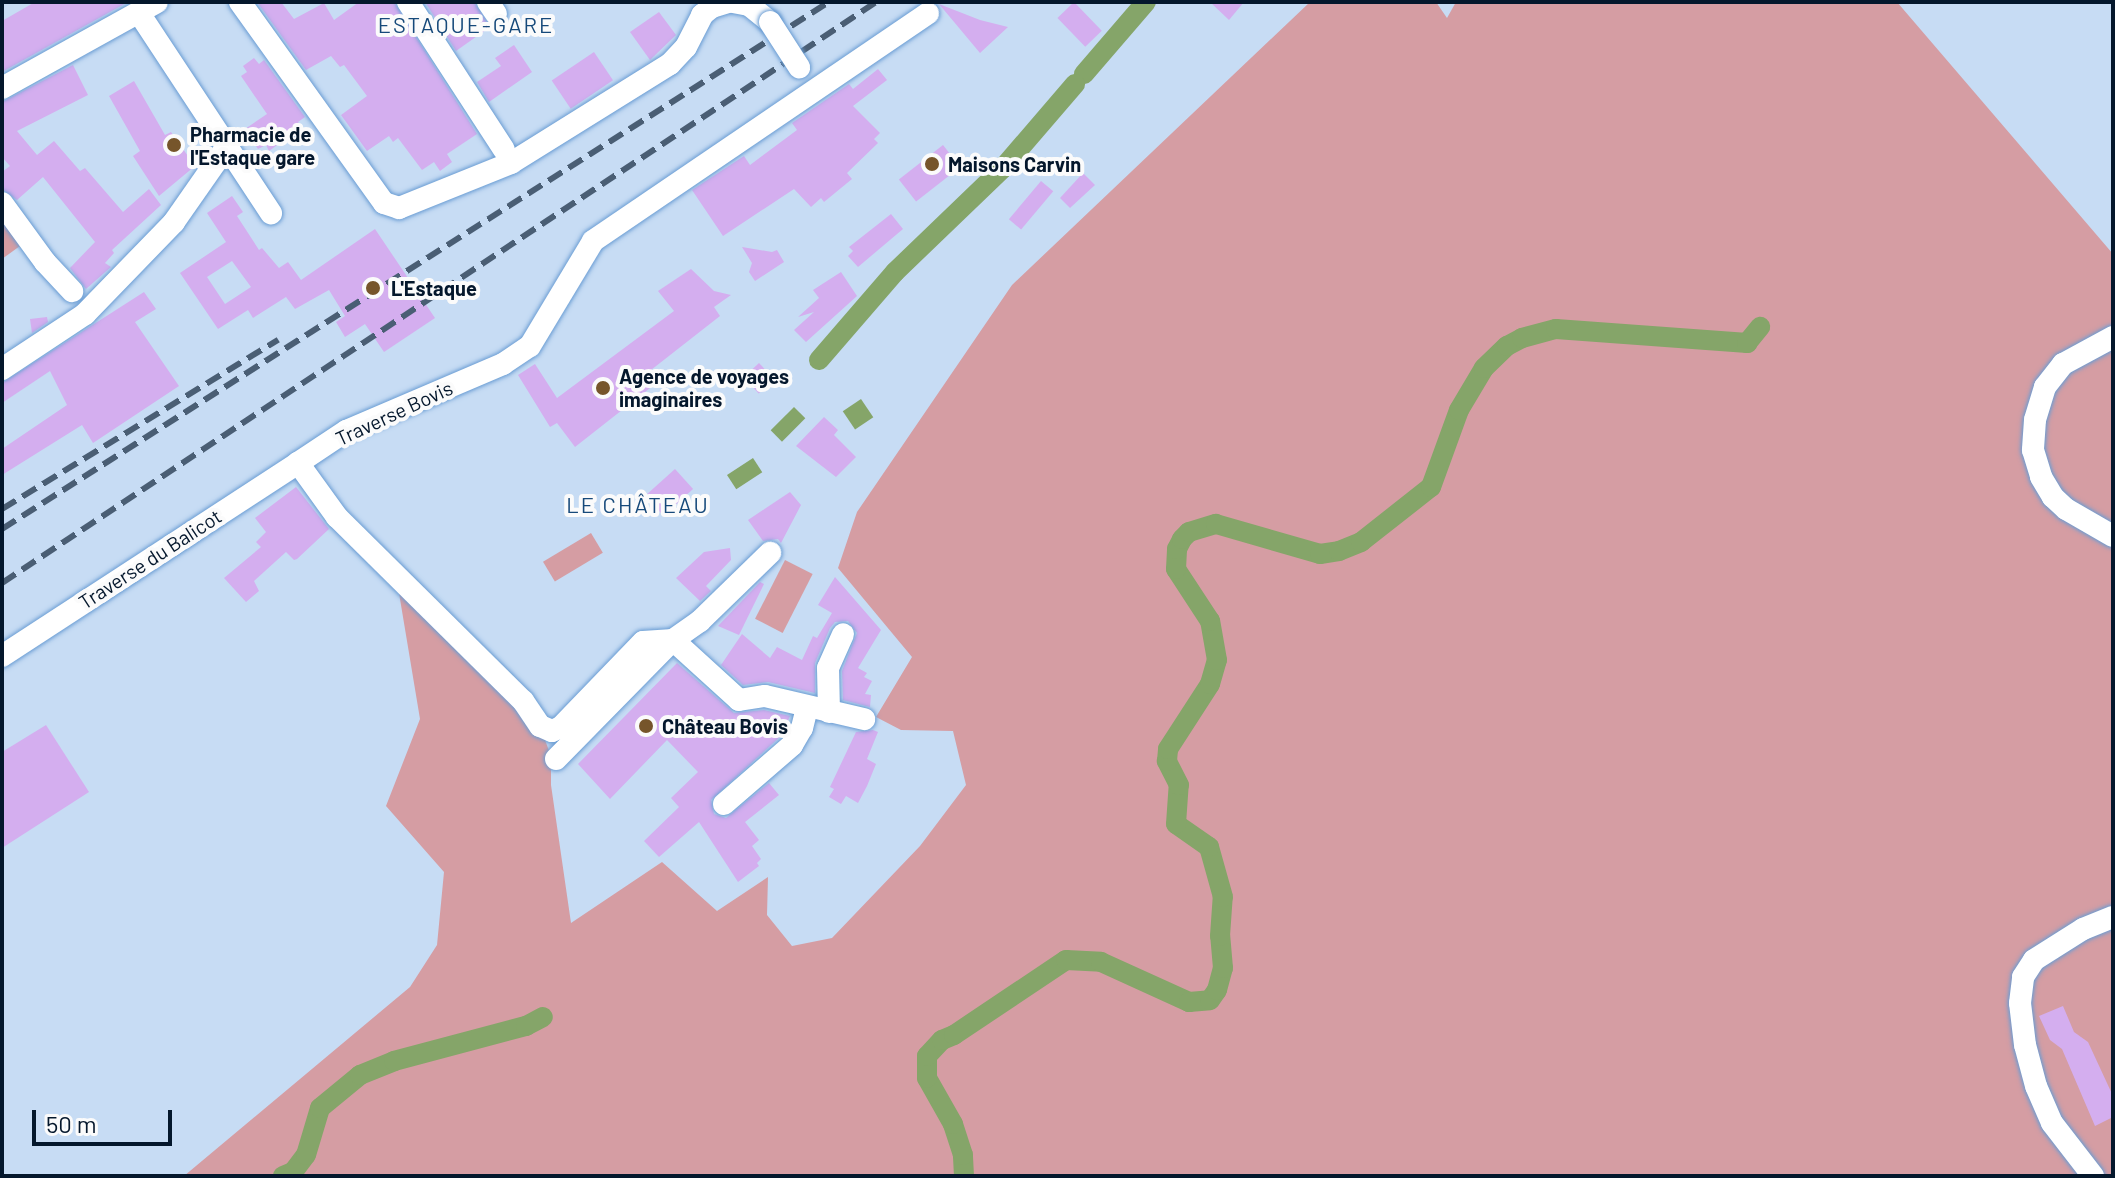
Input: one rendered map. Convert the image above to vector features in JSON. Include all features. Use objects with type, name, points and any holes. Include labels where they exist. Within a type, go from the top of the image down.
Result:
[{"type":"street","points":[[240,2],[384,203],[399,208],[511,163],[670,64],[686,47],[702,15],[712,7],[731,2],[749,5],[770,22],[813,89]]},
{"type":"street","points":[[408,2],[504,150]]},
{"type":"street","points":[[2,88],[148,8],[227,146],[271,213]]},
{"type":"street","name":"Traverse Bovis","points":[[298,463],[346,431],[503,364],[530,346],[593,241],[928,13]]},
{"type":"street","points":[[2,369],[85,314],[174,222],[227,146]]},
{"type":"street","points":[[2,203],[45,262],[72,291]]},
{"type":"street","points":[[2113,337],[2063,364],[2045,387],[2035,420],[2033,450],[2041,477],[2053,497],[2066,509],[2113,536]]},
{"type":"street","points":[[298,463],[347,527],[523,701],[540,726],[552,731],[561,727],[643,642],[673,640],[739,700],[765,696],[864,719]]},
{"type":"street","name":"Traverse du Balicot","points":[[2,656],[298,463]]},
{"type":"street","points":[[556,759],[673,640],[700,621],[770,553]]},
{"type":"street","points":[[829,712],[828,668],[843,634]]},
{"type":"street","points":[[724,804],[792,745],[802,728],[807,708]]},
{"type":"street","points":[[2093,1176],[2052,1123],[2036,1086],[2025,1045],[2020,1003],[2023,977],[2034,960],[2083,929],[2113,917]]},
{"type":"shaded area","points":[[1310,2],[1436,2],[1447,18],[1456,2],[1897,2],[2113,254],[2113,1176],[184,1176],[410,987],[437,945],[444,872],[386,806],[420,719],[399,593],[533,708],[551,756],[551,785],[571,923],[662,862],[717,911],[768,877],[767,915],[792,946],[832,938],[920,846],[966,785],[953,731],[901,730],[876,717],[912,657],[838,568],[857,512],[1012,285]]},
{"type":"shaded area","points":[[2,219],[20,246],[2,259]]},
{"type":"shaded area","points":[[861,399],[873,417],[855,430],[843,411]]},
{"type":"shaded area","points":[[794,407],[805,418],[782,442],[771,430]]},
{"type":"shaded area","points":[[753,458],[762,472],[736,489],[727,475]]},
{"type":"shaded area","points":[[591,533],[603,553],[555,582],[543,562]]},
{"type":"shaded area","points":[[785,560],[813,574],[783,633],[755,619]]},
{"type":"building","points":[[35,2],[128,2],[2,72],[2,21]]},
{"type":"building","points":[[257,2],[281,2],[294,19],[324,3],[334,20],[359,2],[394,2],[477,134],[447,154],[452,162],[440,171],[434,162],[422,170],[398,138],[393,142],[389,136],[367,151],[341,115],[367,96],[344,65],[340,67],[331,56],[306,70]]},
{"type":"building","points":[[425,2],[474,2],[490,27],[456,51]]},
{"type":"building","points":[[1074,2],[1102,31],[1085,47],[1057,18]]},
{"type":"building","points":[[1210,2],[1244,2],[1229,20]]},
{"type":"building","points":[[939,4],[980,20],[1008,27],[980,53]]},
{"type":"building","points":[[659,12],[676,35],[650,60],[630,32]]},
{"type":"building","points":[[514,45],[532,72],[489,102],[477,82],[501,66],[495,58]]},
{"type":"building","points":[[594,52],[613,80],[571,109],[552,81]]},
{"type":"building","points":[[254,58],[259,64],[264,60],[305,117],[298,122],[302,127],[269,151],[266,145],[258,149],[245,129],[267,114],[241,76],[247,72],[243,66]]},
{"type":"building","points":[[73,65],[88,95],[17,131],[37,155],[54,141],[80,171],[85,168],[123,212],[149,189],[161,205],[112,250],[114,253],[105,263],[111,267],[86,289],[70,268],[95,242],[43,177],[17,200],[2,189],[2,172],[10,166],[2,157],[2,102]]},
{"type":"building","points":[[878,69],[887,80],[853,106],[880,133],[874,139],[878,143],[847,173],[852,179],[824,202],[821,198],[811,207],[794,189],[723,236],[692,190],[744,156],[750,165],[797,130],[792,123],[849,84],[853,89]]},
{"type":"building","points":[[134,81],[165,135],[171,132],[195,166],[159,196],[133,156],[140,151],[109,96]]},
{"type":"building","name":"Maisons Carvin","points":[[943,145],[960,167],[916,202],[899,179]]},
{"type":"building","points":[[1083,173],[1095,185],[1070,208],[1060,198]]},
{"type":"building","points":[[1041,181],[1053,191],[1021,230],[1009,219]]},
{"type":"building","points":[[232,196],[243,212],[237,216],[259,250],[262,248],[279,268],[288,262],[301,280],[375,229],[435,318],[384,352],[365,324],[345,337],[336,322],[345,316],[329,290],[295,309],[286,297],[253,318],[248,310],[218,329],[180,273],[226,242],[207,213]],"holes":[[[232,261],[251,287],[225,304],[207,277]]]},
{"type":"building","points":[[891,214],[903,229],[858,267],[848,256],[853,251],[849,247]]},
{"type":"building","points":[[742,247],[772,252],[777,250],[784,262],[755,281],[749,272],[752,263]]},
{"type":"building","points":[[691,269],[714,291],[731,295],[714,307],[720,316],[651,370],[659,381],[575,447],[557,423],[550,427],[518,375],[535,364],[557,398],[674,311],[658,291]]},
{"type":"building","points":[[841,272],[857,296],[806,342],[794,330],[814,312],[798,317],[819,298],[813,290]]},
{"type":"building","points":[[144,292],[156,309],[135,322],[179,386],[93,443],[82,425],[2,475],[2,449],[67,405],[50,371],[2,403],[2,383]]},
{"type":"building","points":[[47,317],[48,322],[32,333],[30,319]]},
{"type":"building","points":[[759,363],[774,379],[759,393],[744,377]]},
{"type":"building","points":[[824,417],[838,430],[834,435],[856,457],[836,477],[796,446]]},
{"type":"building","points":[[675,469],[693,489],[663,516],[645,496]]},
{"type":"building","points":[[296,487],[329,529],[297,559],[294,560],[286,552],[254,581],[259,591],[246,602],[224,578],[261,547],[256,542],[266,532],[255,518]]},
{"type":"building","points":[[790,492],[801,505],[781,543],[778,539],[763,541],[748,520]]},
{"type":"building","points":[[730,548],[731,560],[706,586],[711,591],[700,601],[676,578],[704,552]]},
{"type":"building","points":[[835,577],[881,630],[858,668],[867,673],[864,677],[872,681],[865,694],[871,695],[870,707],[843,700],[842,671],[857,633],[848,621],[835,622],[830,628],[815,663],[815,693],[768,682],[743,685],[721,665],[742,634],[770,658],[777,647],[802,660],[813,636],[817,638],[832,613],[818,605]]},
{"type":"building","points":[[760,582],[764,584],[739,635],[718,626]]},
{"type":"building","points":[[677,663],[734,713],[764,710],[790,716],[781,736],[711,800],[714,814],[726,818],[769,783],[779,795],[745,822],[759,840],[752,846],[761,859],[757,863],[759,866],[738,882],[699,822],[659,857],[644,841],[679,807],[671,798],[698,772],[667,740],[610,799],[578,764]]},
{"type":"building","points":[[46,725],[89,792],[2,848],[2,752]]},
{"type":"building","points":[[856,732],[878,732],[867,759],[876,764],[867,786],[858,803],[846,796],[841,804],[829,797],[834,789],[830,787]]},
{"type":"building","points":[[2063,1006],[2074,1032],[2088,1042],[2113,1096],[2113,1117],[2095,1126],[2062,1049],[2050,1040],[2039,1016]]},
{"type":"waterway","points":[[1084,74],[1146,2]]},
{"type":"waterway","points":[[819,360],[895,272],[1002,169],[1075,84]]},
{"type":"waterway","points":[[964,1176],[963,1155],[953,1124],[927,1078],[927,1056],[942,1040],[1066,960],[1101,962],[1189,1002],[1210,1000],[1217,990],[1223,968],[1220,936],[1223,897],[1209,847],[1176,824],[1179,785],[1167,761],[1168,749],[1210,684],[1217,660],[1210,621],[1176,569],[1177,549],[1182,539],[1189,532],[1216,524],[1320,554],[1339,551],[1361,542],[1431,487],[1459,410],[1484,368],[1507,346],[1522,338],[1556,329],[1747,343],[1760,327]]},
{"type":"waterway","points":[[283,1176],[293,1172],[306,1155],[320,1108],[360,1075],[394,1061],[526,1026],[543,1017]]},
{"type":"railway","points":[[2,529],[829,2]]},
{"type":"railway","points":[[2,583],[876,2]]},
{"type":"railway","points":[[2,509],[278,340]]},
{"type":"place","name":"Pharmacie de l'Estaque gare","points":[[174,145]]},
{"type":"place","name":"Maisons Carvin","points":[[932,164]]},
{"type":"place","name":"L'Estaque","points":[[373,288]]},
{"type":"place","name":"Agence de voyages imaginaires","points":[[603,388]]},
{"type":"place","name":"Château Bovis","points":[[646,726]]},
{"type":"district","name":"ESTAQUE-GARE","points":[[466,25]]},
{"type":"district","name":"LE CHÂTEAU","points":[[638,505]]}]
